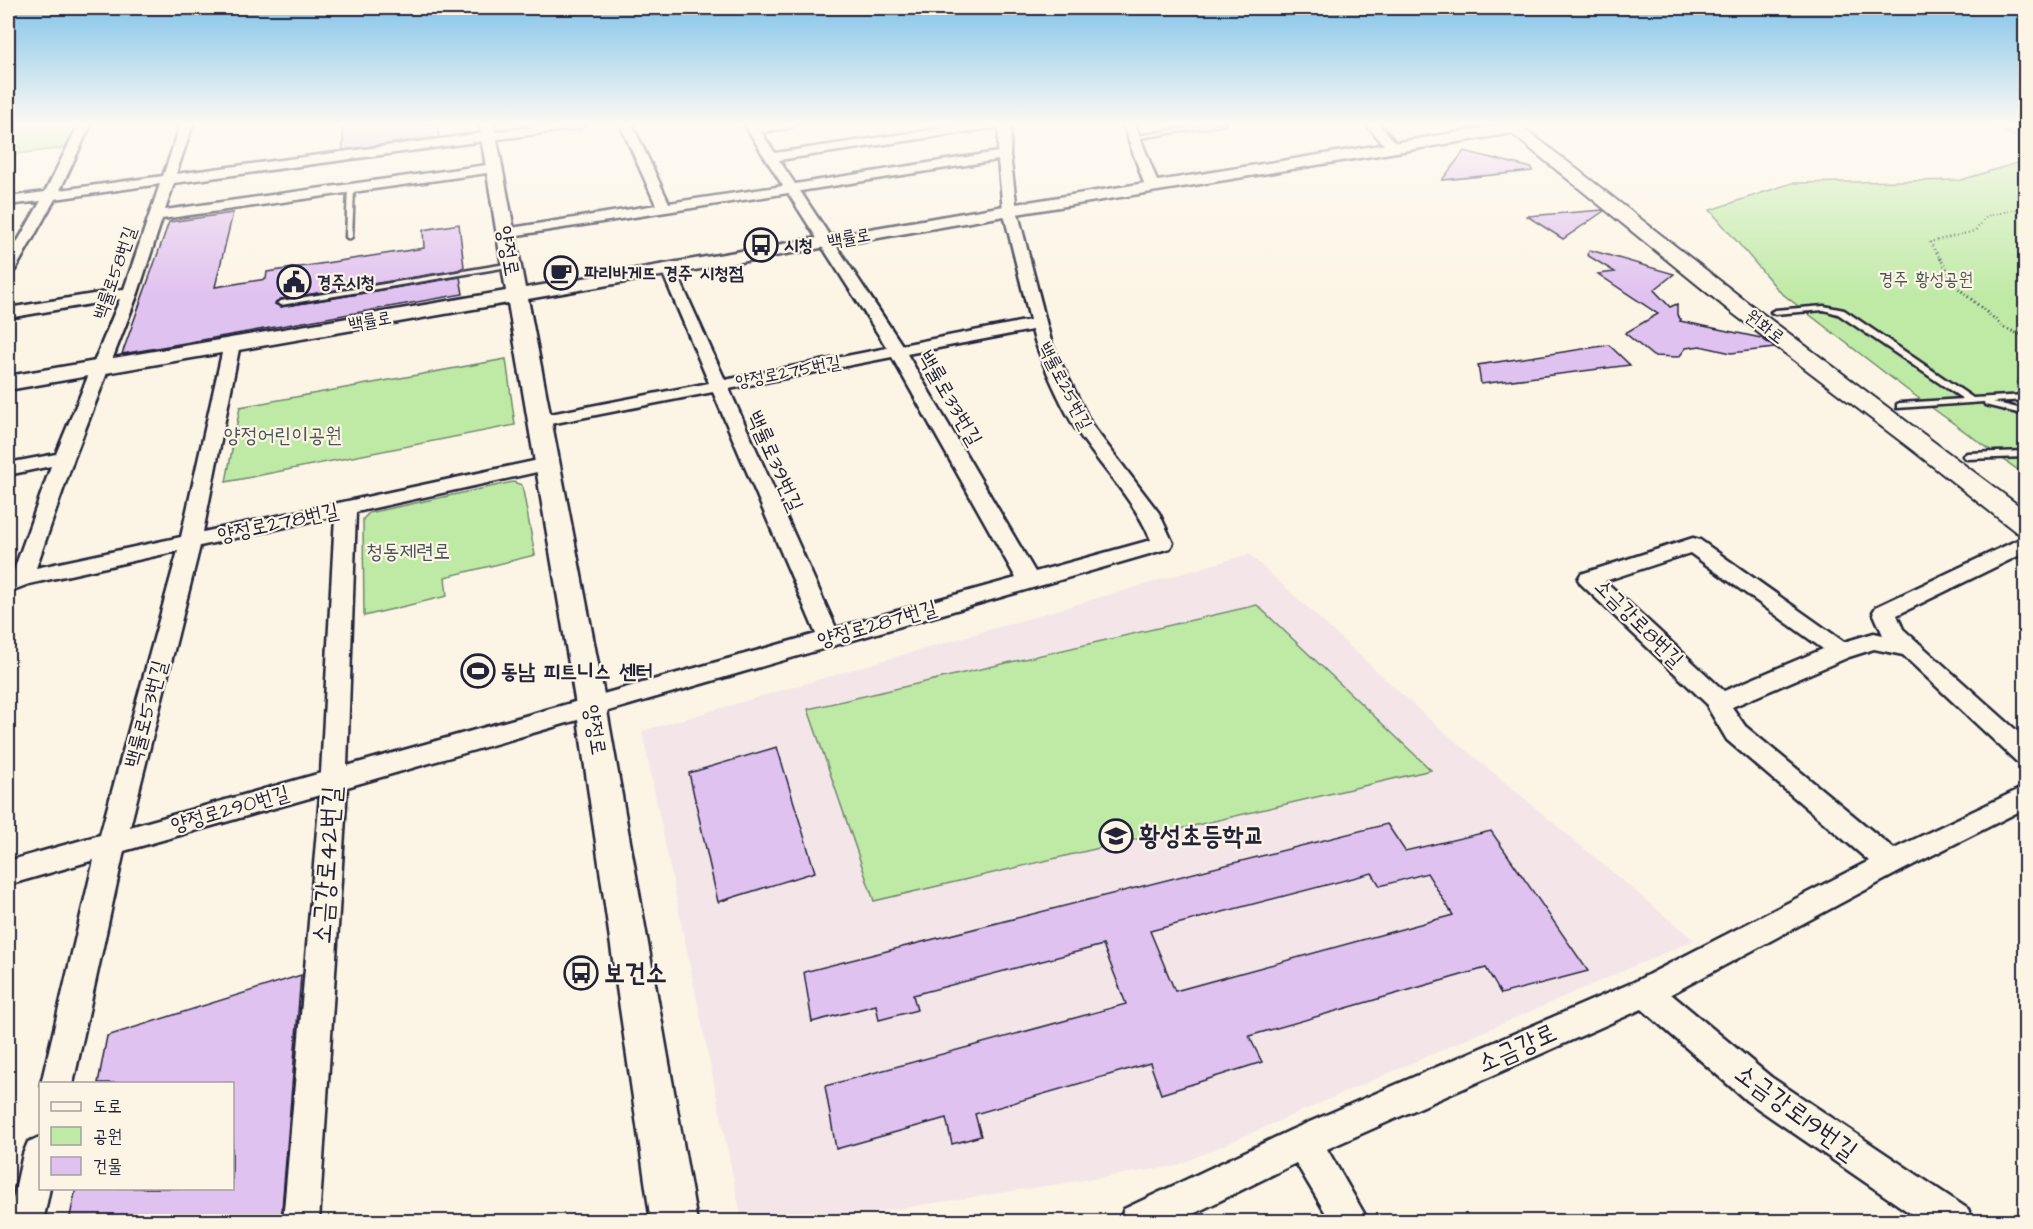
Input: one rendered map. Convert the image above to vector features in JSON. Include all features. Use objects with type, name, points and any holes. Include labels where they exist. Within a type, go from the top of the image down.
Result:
[{"type":"main road","name":"원화로","points":[[1588,181],[1739,307],[2025,526]]},
{"type":"main road","name":"원화로","points":[[1597,181],[1775,312],[2025,502]]},
{"type":"street","points":[[8,270],[57,181]]},
{"type":"street","points":[[8,201],[158,181]]},
{"type":"street","name":"백률로58번길","points":[[12,582],[130,293],[168,181]]},
{"type":"street","points":[[155,216],[399,181]]},
{"type":"street","name":"양정로","points":[[496,181],[591,705],[674,1221]]},
{"type":"street","points":[[652,181],[664,208]]},
{"type":"street","name":"백률로33번길","points":[[787,181],[897,351],[1029,580]]},
{"type":"street","points":[[505,233],[834,181]]},
{"type":"street","name":"백률로25번길","points":[[1007,181],[1010,210],[1036,324],[1044,345],[1082,425],[1152,517],[1163,543]]},
{"type":"street","points":[[1150,181],[1152,186]]},
{"type":"street","name":"백률로","points":[[8,383],[1180,181]]},
{"type":"street","name":"백률로39번길","points":[[668,269],[717,386],[829,638]]},
{"type":"street","points":[[8,313],[130,293]]},
{"type":"street","name":"양정로275번길","points":[[540,421],[1036,324]]},
{"type":"street","name":"백률로53번길","points":[[57,1082],[112,843],[191,542],[231,345]]},
{"type":"street","points":[[8,469],[64,458]]},
{"type":"street","name":"양정로278번길","points":[[12,582],[548,464]]},
{"type":"street","name":"소금강로42번길","points":[[301,1221],[334,779],[346,508]]},
{"type":"street","name":"양정로287번길","points":[[591,705],[1163,543]]},
{"type":"street","points":[[2025,543],[1884,612],[1893,633],[2025,755]]},
{"type":"street","name":"소금강로8번길","points":[[1721,702],[1589,579],[1693,545],[1841,651]]},
{"type":"street","points":[[1891,863],[1736,733],[1720,708],[1721,702],[1841,651],[1874,641],[1912,650]]},
{"type":"street","name":"양정로290번길","points":[[8,873],[591,705]]},
{"type":"street","name":"소금강로","points":[[1137,1221],[1304,1142],[1645,992],[1891,863],[2025,796]]},
{"type":"street","name":"소금강로19번길","points":[[1645,992],[1759,1089],[1955,1221]]},
{"type":"street","points":[[1304,1142],[1351,1221]]},
{"type":"street","points":[[25,1221],[39,1158]]},
{"type":"lane","points":[[349,237],[351,188]]},
{"type":"lane","points":[[281,303],[512,265]]},
{"type":"lane","points":[[1775,312],[1824,308],[1841,312],[1975,401],[2025,413]]},
{"type":"lane","points":[[1900,406],[2025,396]]},
{"type":"lane","points":[[1966,456],[2025,454]]},
{"type":"path","points":[[2025,207],[1988,216],[1975,231],[1930,242],[1957,287],[2005,328],[2025,337]]},
{"type":"path","points":[[2014,398],[2025,354]]},
{"type":"shaded area","name":"황성초등학교","points":[[1249,554],[1429,719],[1694,940],[1176,1166],[818,1221],[742,1221],[642,731]]},
{"type":"green space","name":"경주 황성공원","points":[[2025,181],[2025,475],[1906,389],[1780,292],[1710,210],[1792,183]]},
{"type":"green space","name":"양정어린이공원","points":[[506,359],[515,425],[226,482],[240,407]]},
{"type":"green space","name":"청동제련로","points":[[513,482],[522,485],[535,555],[445,577],[447,596],[364,616],[363,519],[369,513]]},
{"type":"green space","points":[[1257,605],[1431,770],[874,901],[808,709]]},
{"type":"building","points":[[1603,210],[1563,239],[1527,216]]},
{"type":"building","name":"경주시청","points":[[233,213],[215,287],[266,279],[267,272],[424,248],[423,230],[459,224],[464,267],[458,270],[281,299],[275,304],[281,307],[460,277],[463,294],[122,354],[169,222]]},
{"type":"building","points":[[1590,250],[1674,274],[1654,290],[1670,307],[1677,304],[1677,315],[1680,321],[1761,338],[1775,348],[1731,353],[1700,346],[1686,348],[1679,357],[1653,356],[1625,333],[1658,314],[1598,274],[1615,272],[1587,255]]},
{"type":"building","points":[[1609,345],[1630,365],[1481,384],[1478,365]]},
{"type":"building","points":[[777,747],[815,872],[718,902],[689,773]]},
{"type":"building","points":[[1387,824],[1405,851],[1491,831],[1588,971],[1501,994],[1486,968],[1249,1036],[1262,1062],[1161,1094],[1150,1063],[975,1114],[981,1136],[952,1144],[946,1118],[836,1149],[825,1086],[1126,1004],[1103,945],[913,995],[917,1010],[879,1020],[876,1005],[812,1022],[804,972]],"holes":[[[1372,873],[1380,886],[1427,873],[1453,915],[1175,991],[1150,931]]]},
{"type":"building","points":[[301,975],[281,1221],[69,1221],[76,1190],[234,1190],[234,1082],[98,1082],[107,1036]]},
{"type":"place","name":"시청","points":[[761,245]]},
{"type":"place","name":"파리바게뜨 경주 시청점","points":[[561,273]]},
{"type":"place","name":"경주시청","points":[[294,282]]},
{"type":"place","name":"동남 피트니스 센터","points":[[478,671]]},
{"type":"place","name":"황성초등학교","points":[[1116,836]]},
{"type":"place","name":"보건소","points":[[581,973]]}]
